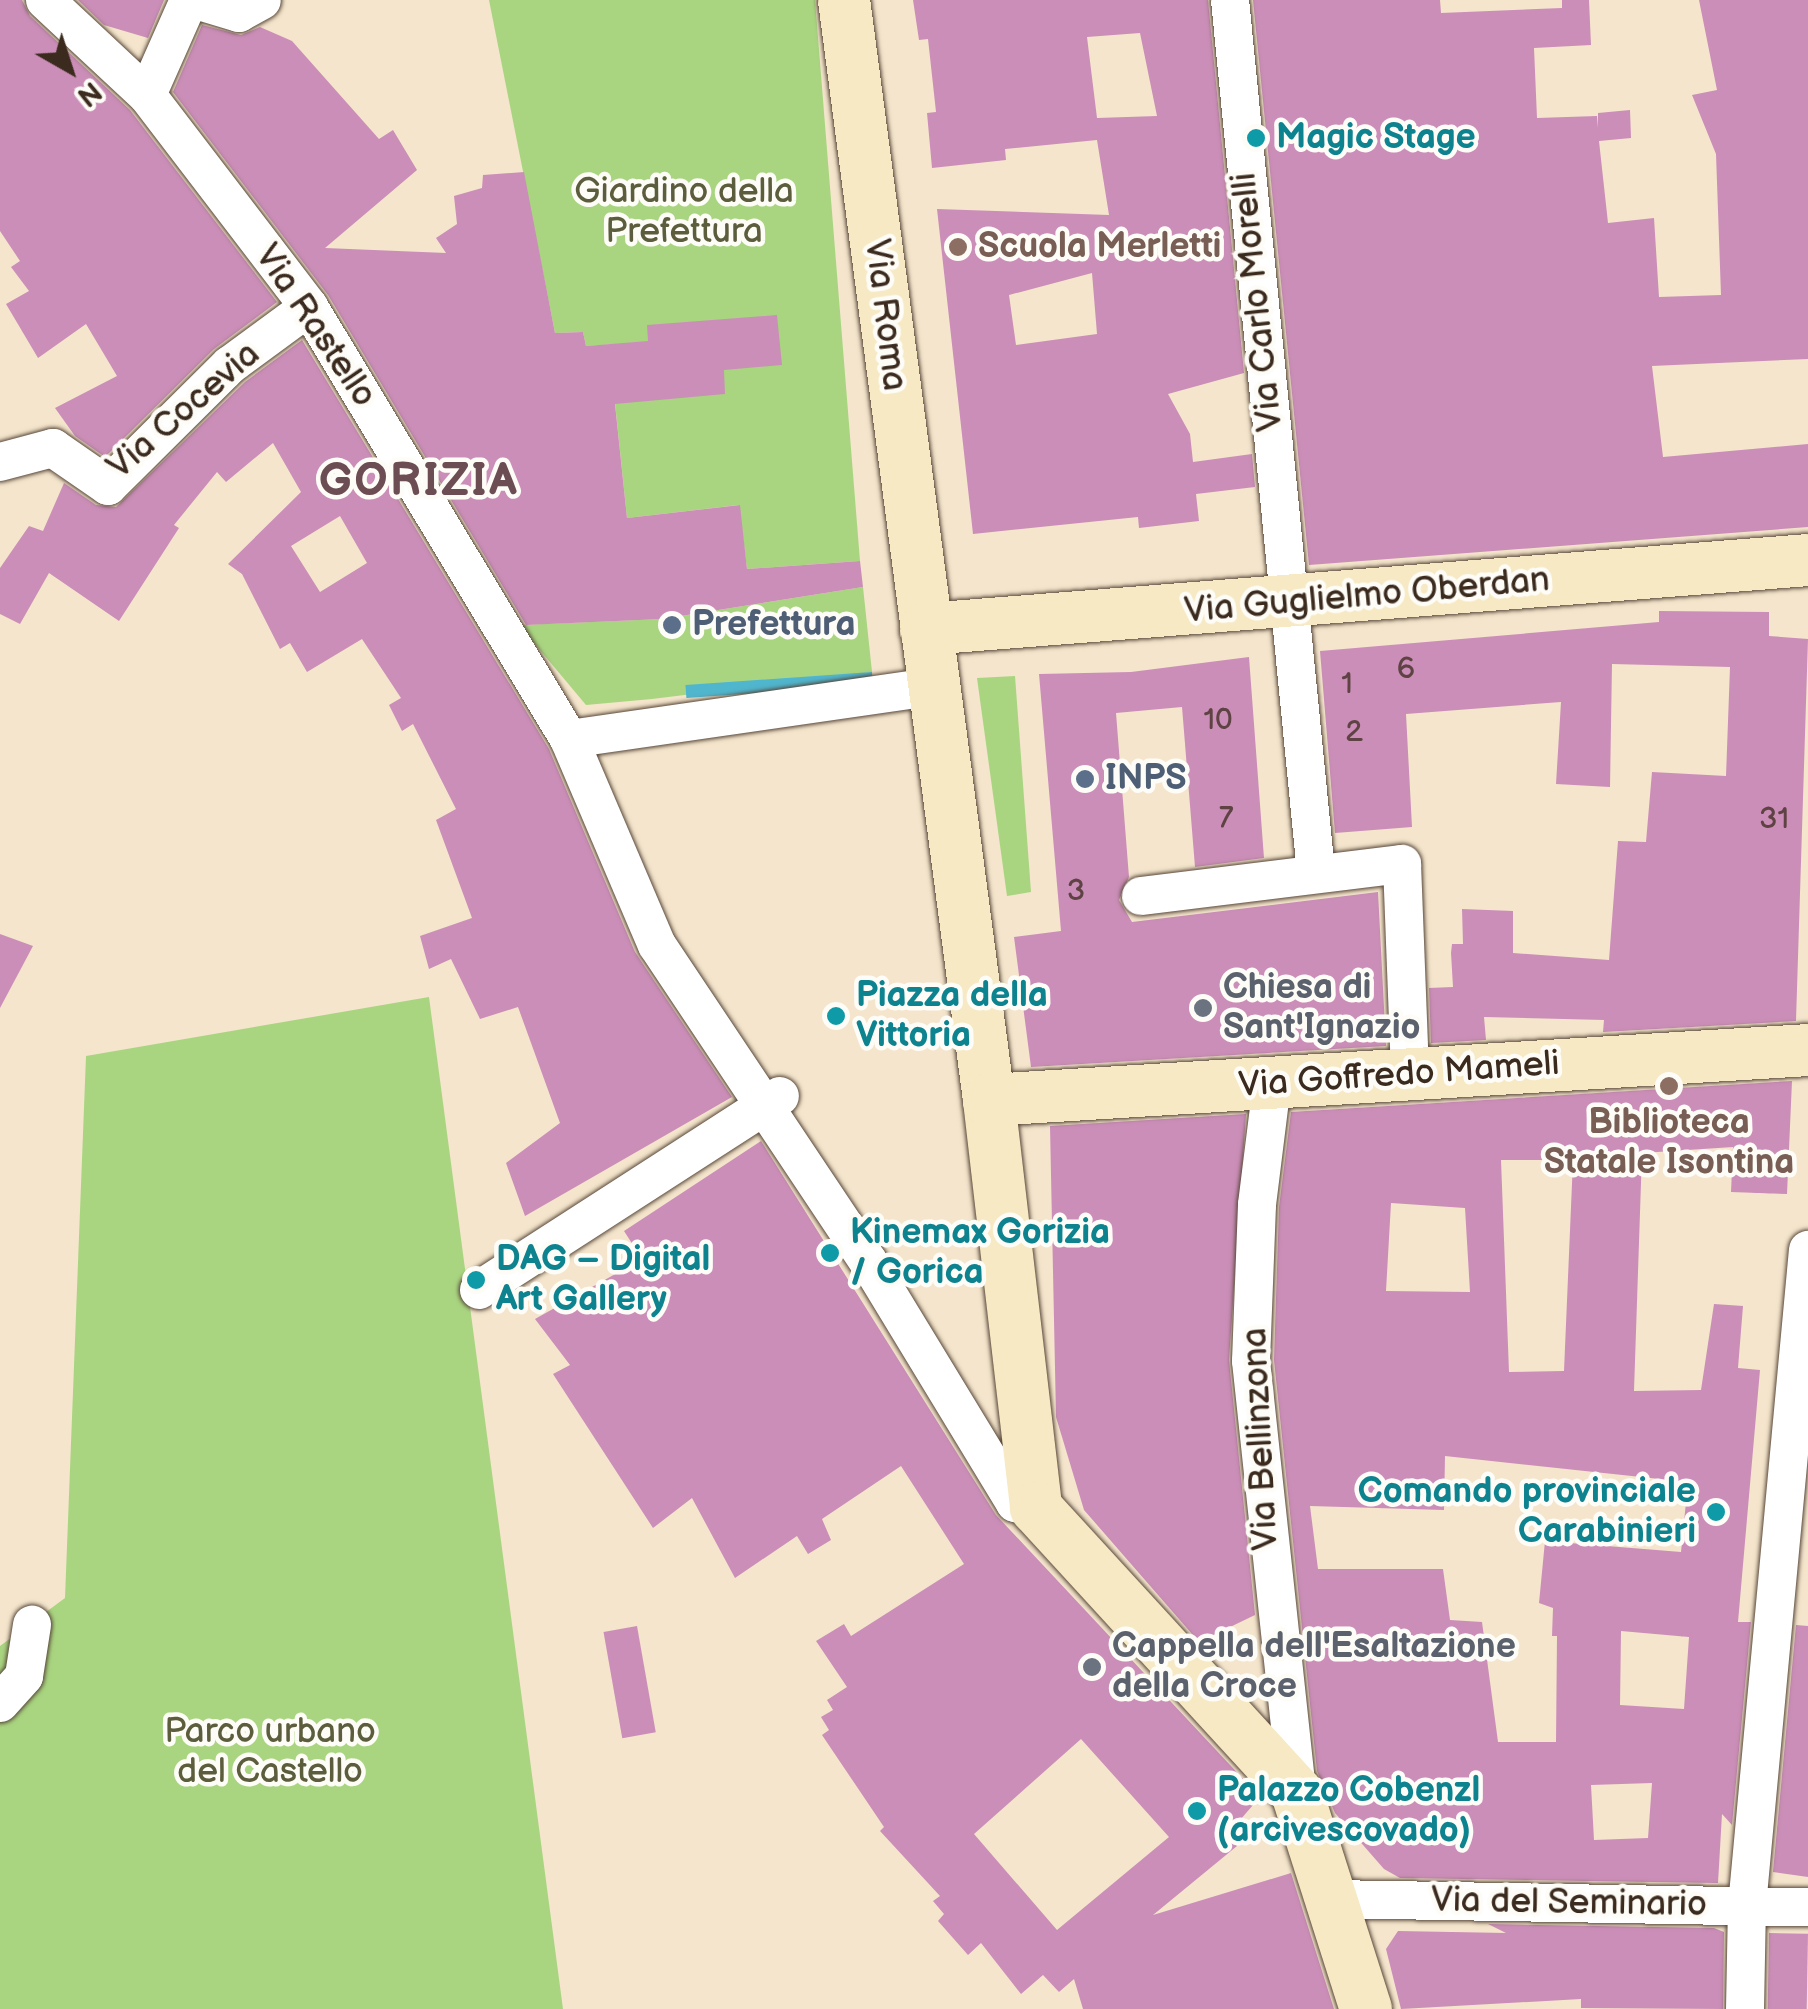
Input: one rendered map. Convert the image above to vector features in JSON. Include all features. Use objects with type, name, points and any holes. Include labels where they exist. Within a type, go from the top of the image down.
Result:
[{"type":"main road","name":"Via Roma","points":[[844,0],[926,629]]},
{"type":"main road","name":"Via Guglielmo Oberdan","points":[[926,629],[1808,560]]},
{"type":"main road","points":[[926,629],[973,1102],[1036,1508],[1297,1793],[1366,2009]]},
{"type":"main road","name":"Via Goffredo Mameli","points":[[973,1102],[1808,1050]]},
{"type":"street","name":"Via Rastello","points":[[46,0],[148,94],[309,307],[574,742]]},
{"type":"street","points":[[148,94],[192,0],[239,13],[262,0]]},
{"type":"street","name":"Via Carlo Morelli","points":[[1230,0],[1316,873]]},
{"type":"street","name":"Via Cocevia","points":[[0,462],[53,448],[108,486],[230,365],[309,307]]},
{"type":"street","points":[[932,687],[574,742],[656,945],[774,1100],[1016,1504],[1036,1508]]},
{"type":"street","points":[[1142,896],[1402,864],[1410,1074]]},
{"type":"street","name":"Via Bellinzona","points":[[1272,1084],[1257,1205],[1251,1361],[1297,1793]]},
{"type":"street","points":[[479,1290],[774,1100]]},
{"type":"street","points":[[1744,2009],[1747,1906],[1808,1250]]},
{"type":"street","points":[[0,1703],[24,1676],[32,1626]]},
{"type":"street","name":"Via del Seminario","points":[[1330,1900],[1808,1908]]},
{"type":"green space","name":"Giardino della Prefettura","points":[[489,0],[815,0],[860,561],[747,569],[739,505],[627,518],[614,393],[618,344],[586,346],[583,332],[555,333]]},
{"type":"green space","points":[[863,587],[872,672],[652,699],[586,705],[519,625],[662,619]]},
{"type":"green space","points":[[1015,676],[1031,892],[1007,896],[977,678]]},
{"type":"green space","name":"Parco urbano del Castello","points":[[429,997],[563,2009],[0,2009],[0,1646],[65,1598],[86,1056]]},
{"type":"water","points":[[872,672],[873,685],[686,698],[685,685]]},
{"type":"building","points":[[0,0],[22,0],[30,16],[130,110],[277,302],[214,349],[105,457],[75,436],[55,408],[117,376],[86,324],[38,358],[6,304],[29,291],[11,267],[20,261],[0,231]]},
{"type":"building","points":[[78,0],[164,0],[148,38],[104,25]]},
{"type":"building","points":[[913,0],[1208,0],[1244,373],[1168,394],[1190,434],[1193,462],[1252,454],[1255,487],[1196,494],[1199,521],[1139,528],[1138,517],[973,534],[937,209],[1109,215],[1097,140],[1005,149],[1006,160],[932,168],[927,113],[936,112],[928,39],[919,40]],"holes":[[[1140,33],[1157,116],[1097,118],[1087,37]],[[1092,273],[1097,334],[1016,345],[1009,295]]]},
{"type":"building","points":[[1253,0],[1440,0],[1441,13],[1562,8],[1562,0],[1589,0],[1591,45],[1534,48],[1537,118],[1597,116],[1598,128],[1598,113],[1630,110],[1631,138],[1599,141],[1608,223],[1654,218],[1659,297],[1721,295],[1716,154],[1692,95],[1717,90],[1699,0],[1808,0],[1808,359],[1652,366],[1663,457],[1808,444],[1808,527],[1309,565]]},
{"type":"building","points":[[202,25],[241,35],[260,27],[292,41],[379,139],[393,130],[417,170],[325,248],[446,253],[436,238],[457,224],[454,196],[482,188],[483,175],[524,172],[555,333],[583,332],[586,346],[648,341],[647,325],[777,315],[782,365],[724,370],[725,394],[615,404],[627,518],[740,505],[747,569],[860,561],[863,587],[662,619],[526,625],[328,295],[173,92]]},
{"type":"building","points":[[302,340],[549,749],[635,952],[732,1097],[525,1216],[506,1163],[560,1123],[518,1007],[480,1019],[451,959],[429,969],[420,936],[472,918],[436,820],[456,809],[413,724],[402,731],[389,705],[401,698],[362,639],[307,672],[290,643],[280,649],[242,574],[228,564],[301,492],[273,443],[226,482],[217,472],[174,525],[179,528],[119,621],[49,573],[20,624],[0,614],[0,568],[29,526],[43,531],[64,483],[96,505],[116,507],[245,382]],"holes":[[[340,516],[367,563],[320,592],[291,546]]]},
{"type":"building","points":[[1659,611],[1769,612],[1769,636],[1808,639],[1796,1021],[1603,1032],[1604,1020],[1484,1017],[1486,1040],[1431,1043],[1429,988],[1453,987],[1452,944],[1463,944],[1462,909],[1513,911],[1513,953],[1609,960],[1618,841],[1646,842],[1652,772],[1726,776],[1730,667],[1612,664],[1610,787],[1556,784],[1561,702],[1406,714],[1412,827],[1335,833],[1320,651],[1659,622]]},
{"type":"building","points":[[1249,657],[1264,858],[1195,867],[1182,707],[1116,713],[1129,877],[1119,900],[1132,922],[1378,892],[1386,1046],[1031,1067],[1014,937],[1061,931],[1039,674],[1131,672]]},
{"type":"building","points":[[0,934],[33,946],[0,1008]]},
{"type":"building","points":[[1792,1081],[1787,1194],[1731,1192],[1733,1147],[1642,1153],[1634,1391],[1701,1390],[1714,1304],[1743,1306],[1738,1368],[1760,1370],[1738,1622],[1751,1622],[1732,1825],[1722,1814],[1718,1883],[1400,1878],[1384,1869],[1335,1813],[1317,1771],[1274,1360],[1279,1207],[1291,1112]],"holes":[[[1501,1160],[1573,1160],[1564,1371],[1509,1372]],[[1391,1203],[1465,1208],[1470,1292],[1386,1291]],[[1445,1456],[1688,1482],[1681,1552],[1545,1541],[1539,1603],[1553,1608],[1552,1636],[1557,1636],[1556,1742],[1498,1742],[1482,1622],[1450,1620],[1443,1569],[1318,1569],[1310,1506],[1444,1510]],[[1621,1631],[1689,1637],[1684,1709],[1620,1705]],[[1652,1783],[1648,1838],[1594,1840],[1591,1785]]]},
{"type":"building","points":[[1246,1114],[1229,1360],[1255,1615],[1199,1642],[1084,1510],[1056,1417],[1050,1126]]},
{"type":"building","points":[[761,1141],[996,1515],[1260,1797],[1227,1835],[1237,1846],[1153,1915],[1291,1873],[1334,2009],[1083,2009],[1074,1979],[1059,1992],[1043,1975],[1021,1994],[981,1943],[968,1955],[938,1921],[944,1914],[933,1901],[940,1896],[880,1831],[884,1827],[822,1735],[829,1730],[821,1717],[833,1710],[827,1700],[847,1687],[816,1641],[844,1624],[851,1636],[964,1564],[901,1466],[822,1519],[831,1540],[808,1554],[797,1536],[735,1578],[692,1498],[653,1528],[553,1374],[570,1365],[535,1319],[642,1259],[624,1231]],"holes":[[[1081,1739],[1169,1837],[1057,1930],[974,1834]]]},
{"type":"building","points":[[1796,1625],[1808,1626],[1808,1877],[1773,1872]]},
{"type":"building","points":[[637,1626],[656,1732],[622,1738],[604,1632]]},
{"type":"building","points":[[1488,1924],[1714,1928],[1724,1932],[1723,2009],[1581,2008],[1581,1999],[1401,2009],[1386,1949],[1398,1931],[1506,1933]]},
{"type":"building","points":[[1769,1933],[1808,1934],[1807,2009],[1768,2009]]},
{"type":"place","name":"Magic Stage","points":[[1256,138]]},
{"type":"place","name":"Scuola Merletti","points":[[958,247]]},
{"type":"place","name":"Prefettura","points":[[672,625]]},
{"type":"place","name":"INPS","points":[[1085,779]]},
{"type":"place","name":"Chiesa di Sant'Ignazio","points":[[1203,1008]]},
{"type":"place","name":"Piazza della Vittoria","points":[[836,1016]]},
{"type":"place","name":"Biblioteca Statale Isontina","points":[[1669,1086]]},
{"type":"place","name":"Kinemax Gorizia / Gorica","points":[[830,1253]]},
{"type":"place","name":"DAG – Digital Art Gallery","points":[[476,1280]]},
{"type":"place","name":"Comando provinciale Carabinieri","points":[[1716,1512]]},
{"type":"place","name":"Cappella dell'Esaltazione della Croce","points":[[1092,1667]]},
{"type":"place","name":"Palazzo Cobenzl (arcivescovado)","points":[[1197,1811]]},
{"type":"district","name":"GORIZIA","points":[[419,482]]}]
